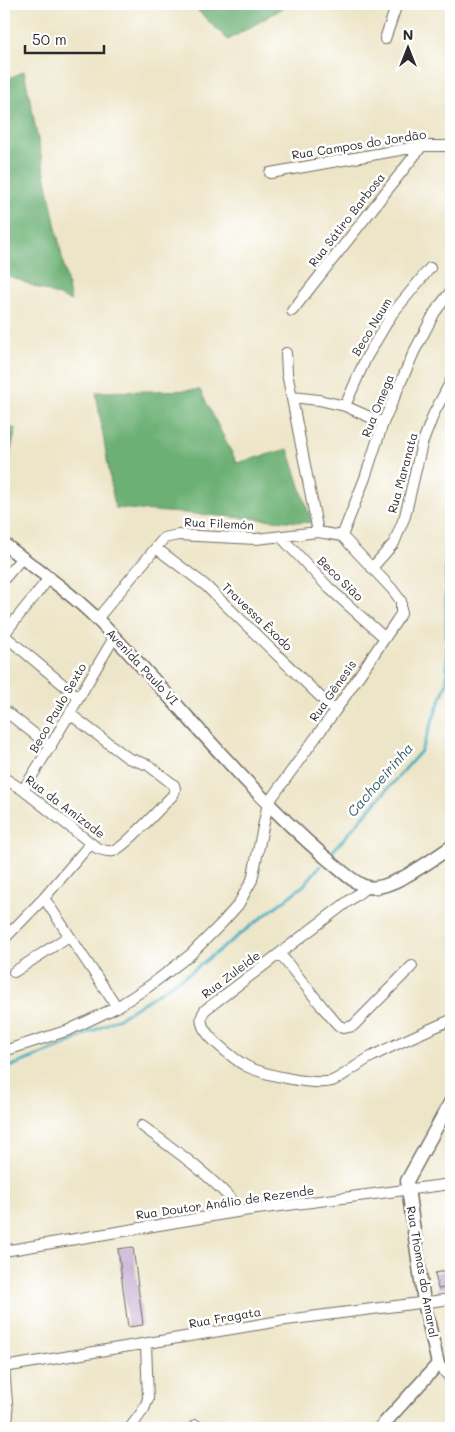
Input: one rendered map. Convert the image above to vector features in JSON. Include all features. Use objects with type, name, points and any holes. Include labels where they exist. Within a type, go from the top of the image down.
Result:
[{"type":"street","points":[[386,39],[397,4]]},
{"type":"street","name":"Rua Campos do Jordão","points":[[270,173],[422,146],[451,146]]},
{"type":"street","name":"Rua Sátiro Barbosa","points":[[292,310],[422,146]]},
{"type":"street","name":"Beco Naum","points":[[345,406],[366,358],[392,314],[430,268]]},
{"type":"street","name":"Rua Omega","points":[[342,536],[365,478],[383,423],[414,352],[435,312],[451,292]]},
{"type":"street","points":[[286,353],[287,373],[318,532]]},
{"type":"street","name":"Rua Maranata","points":[[372,568],[394,543],[405,516],[422,444],[434,414],[451,381]]},
{"type":"street","points":[[292,397],[319,400],[345,406],[383,423]]},
{"type":"street","name":"Rua Filemón","points":[[97,619],[164,538],[178,535],[256,539],[318,532],[342,536]]},
{"type":"street","points":[[342,536],[372,568]]},
{"type":"street","name":"Beco Sião","points":[[281,537],[329,588],[385,638]]},
{"type":"street","name":"Avenida Paulo VI","points":[[4,544],[50,577],[97,619],[291,827],[347,875],[367,887]]},
{"type":"street","name":"Travessa Êxodo","points":[[156,548],[205,585],[335,711]]},
{"type":"street","points":[[4,580],[22,558]]},
{"type":"street","name":"Rua Gênesis","points":[[268,803],[335,711],[400,614],[401,601],[372,568]]},
{"type":"street","points":[[50,577],[4,634],[78,697]]},
{"type":"street","name":"Beco Paulo Sexto","points":[[23,790],[51,747],[78,697],[114,638]]},
{"type":"street","points":[[4,710],[51,747]]},
{"type":"street","name":"Rua da Amizade","points":[[4,778],[23,790],[98,848],[111,852],[116,851],[173,795],[175,789],[172,782],[148,765],[128,758],[70,714]]},
{"type":"street","points":[[4,1052],[69,1030],[117,1007],[148,987],[190,955],[238,905],[252,880],[268,803]]},
{"type":"street","points":[[4,939],[44,898],[91,843]]},
{"type":"street","points":[[367,887],[378,887],[392,883],[451,847]]},
{"type":"street","name":"Rua Zuleide","points":[[367,887],[205,1010],[201,1014],[201,1023],[211,1038],[245,1066],[294,1080],[329,1082],[369,1058],[451,1020]]},
{"type":"street","points":[[44,898],[117,1007]]},
{"type":"street","points":[[14,972],[68,936]]},
{"type":"street","points":[[280,954],[325,1010],[343,1028],[353,1026],[412,966]]},
{"type":"street","points":[[408,1190],[406,1181],[451,1101]]},
{"type":"street","points":[[142,1126],[197,1166],[225,1191],[242,1211]]},
{"type":"street","name":"Rua Doutor Análio de Rezende","points":[[4,1251],[242,1211],[451,1184]]},
{"type":"street","name":"Rua Thomas do Amaral","points":[[408,1190],[424,1302],[438,1364],[451,1379]]},
{"type":"street","name":"Rua Fragata","points":[[4,1367],[286,1320],[451,1299]]},
{"type":"street","points":[[130,1428],[144,1409],[148,1399],[146,1344]]},
{"type":"street","points":[[380,1428],[438,1364]]},
{"type":"street","points":[[4,1367],[8,1415],[4,1426]]},
{"type":"green space","points":[[191,4],[290,4],[228,40]]},
{"type":"green space","points":[[24,71],[71,301],[4,274],[4,81]]},
{"type":"green space","points":[[200,390],[237,463],[288,449],[312,523],[115,508],[96,392]]},
{"type":"green space","points":[[4,426],[16,429],[4,479]]},
{"type":"building","points":[[133,1247],[143,1325],[128,1327],[118,1249]]},
{"type":"building","points":[[451,1270],[451,1287],[438,1289],[435,1273]]},
{"type":"waterway","name":"Cachoeirinha","points":[[332,852],[421,751],[447,682],[445,533],[451,508]]},
{"type":"waterway","name":"Cachoeirinha","points":[[4,1069],[63,1046],[123,1016],[191,972],[304,885],[320,866]]}]
